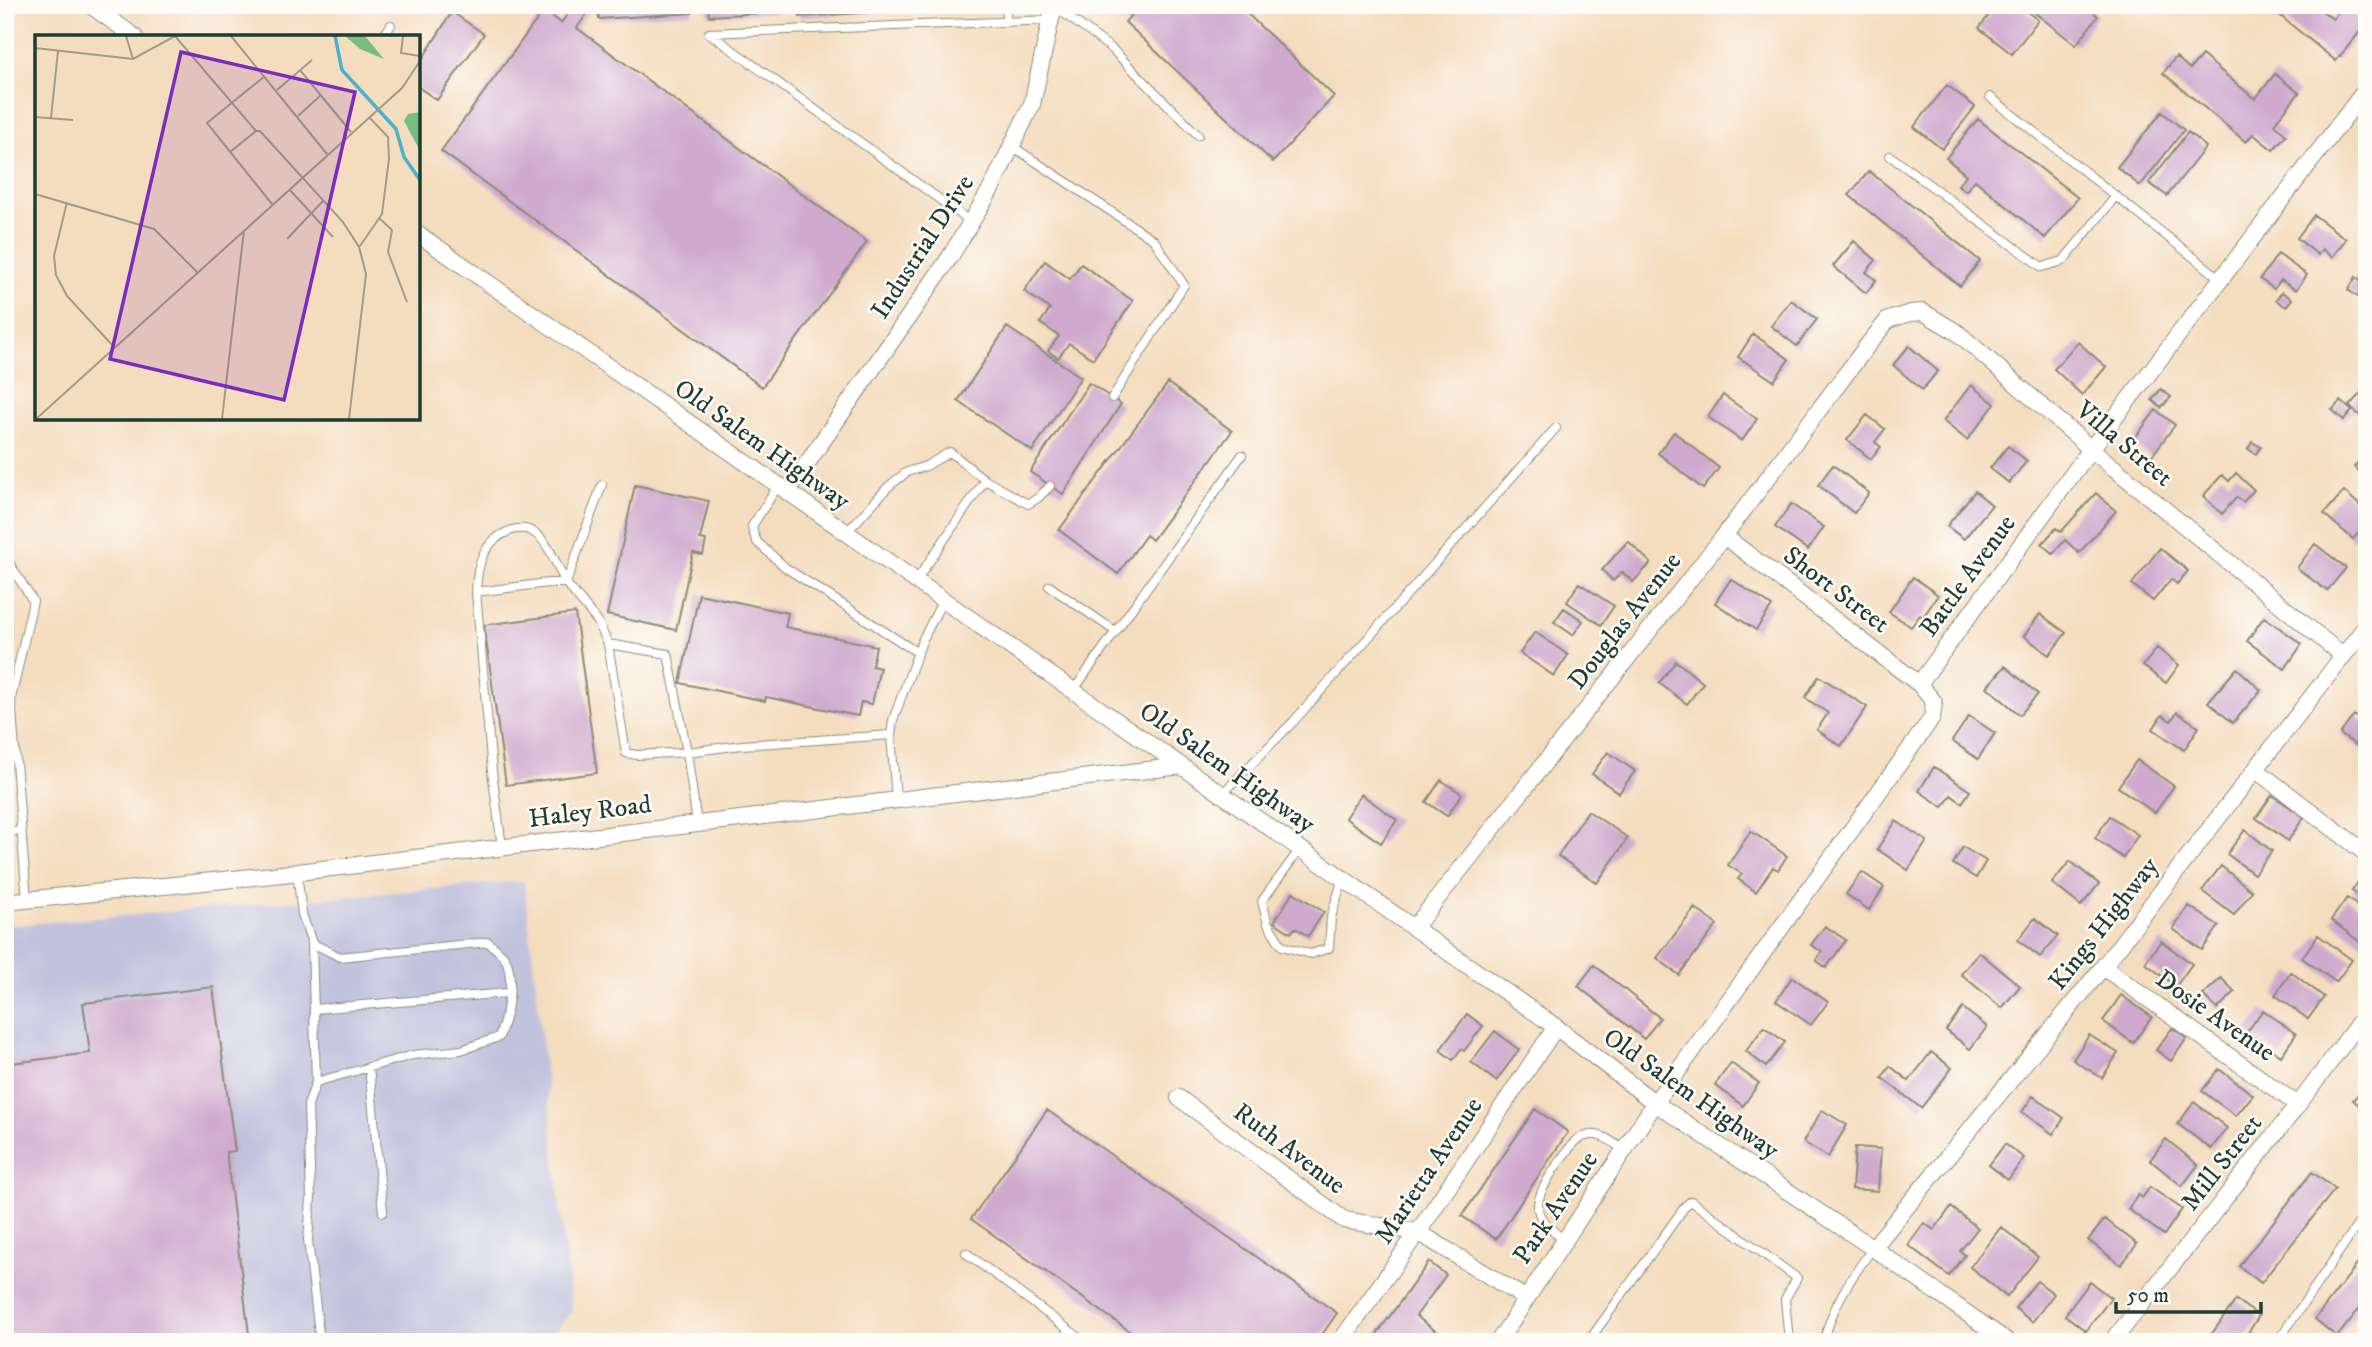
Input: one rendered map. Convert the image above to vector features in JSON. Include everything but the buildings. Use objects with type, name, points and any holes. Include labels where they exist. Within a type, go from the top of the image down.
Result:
[{"type":"street","points":[[95,7],[132,35]]},
{"type":"street","name":"Industrial Drive","points":[[783,489],[950,257],[991,189],[1032,104],[1053,10]]},
{"type":"street","name":"Battle Avenue","points":[[1919,684],[2091,449],[2367,88]]},
{"type":"street","name":"Old Salem Highway","points":[[420,235],[1556,1027],[1656,1103],[2008,1342]]},
{"type":"street","name":"Villa Street","points":[[1870,342],[1888,320],[1898,315],[1923,312],[1958,333],[2091,449],[2343,656]]},
{"type":"street","name":"Douglas Avenue","points":[[1414,928],[1724,536],[1870,342]]},
{"type":"street","name":"Short Street","points":[[1724,536],[1919,684]]},
{"type":"street","name":"Kings Highway","points":[[1873,1248],[2103,967],[2367,625]]},
{"type":"street","points":[[1656,1103],[1932,718],[1934,702],[1919,684]]},
{"type":"street","name":"Haley Road","points":[[5,902],[297,872],[1181,766]]},
{"type":"street","points":[[2256,770],[2367,854]]},
{"type":"street","name":"Dosie Avenue","points":[[2103,967],[2298,1105]]},
{"type":"street","name":"Mill Street","points":[[2112,1342],[2298,1105],[2367,1012]]},
{"type":"street","name":"Marietta Avenue","points":[[1340,1342],[1418,1232],[1556,1027]]},
{"type":"street","name":"Ruth Avenue","points":[[1179,1098],[1344,1220],[1418,1232],[1525,1298]]},
{"type":"street","name":"Park Avenue","points":[[1498,1342],[1656,1103]]},
{"type":"lane","points":[[1006,5],[1006,21]]},
{"type":"lane","points":[[971,222],[709,33],[1006,21],[1053,10],[1112,49],[1198,135]]},
{"type":"lane","points":[[384,35],[391,25]]},
{"type":"lane","points":[[1990,97],[2221,278]]},
{"type":"lane","points":[[1012,146],[1154,240],[1184,285],[1112,398]]},
{"type":"lane","points":[[1890,156],[2042,267],[2063,261],[2116,195]]},
{"type":"lane","points":[[1222,794],[1293,722],[1556,428]]},
{"type":"lane","points":[[846,533],[889,486],[907,472],[926,466],[950,452],[985,480],[1028,504],[1051,486]]},
{"type":"lane","points":[[1073,691],[1242,455]]},
{"type":"lane","points":[[916,582],[985,480]]},
{"type":"lane","points":[[566,583],[602,485]]},
{"type":"lane","points":[[783,489],[752,526],[757,542],[786,568],[918,653]]},
{"type":"lane","points":[[502,847],[492,771],[476,592],[477,573],[485,547],[499,535],[517,528],[533,531],[547,546],[566,583],[598,622],[608,644],[625,752],[637,755],[687,752],[741,745],[891,735]]},
{"type":"lane","points":[[5,564],[9,563],[33,601],[11,699],[27,900]]},
{"type":"lane","points":[[476,592],[566,583]]},
{"type":"lane","points":[[1049,586],[1115,631]]},
{"type":"lane","points":[[897,800],[891,735],[893,719],[918,653],[943,600]]},
{"type":"lane","points":[[608,644],[668,654],[687,752],[697,824]]},
{"type":"lane","points":[[5,833],[21,831]]},
{"type":"lane","points":[[1300,849],[1262,901],[1268,924],[1282,946],[1311,954],[1329,948],[1331,917],[1343,878]]},
{"type":"lane","points":[[297,872],[302,914],[312,943],[316,1082],[308,1105],[311,1199],[308,1240],[320,1342]]},
{"type":"lane","points":[[312,943],[340,957],[488,943],[504,957],[510,977],[508,1013],[499,1037],[461,1050],[413,1055],[316,1082]]},
{"type":"lane","points":[[314,1009],[508,993]]},
{"type":"lane","points":[[369,1066],[383,1212]]},
{"type":"lane","points":[[1565,1241],[1542,1220],[1538,1209],[1539,1197],[1548,1179],[1577,1139],[1594,1134],[1625,1150]]},
{"type":"lane","points":[[1588,1342],[1691,1201],[1797,1278],[1785,1299],[1789,1342]]},
{"type":"lane","points":[[2277,1342],[2363,1217]]},
{"type":"lane","points":[[1812,1342],[1824,1341],[1839,1300],[1873,1248]]},
{"type":"lane","points":[[966,1253],[1085,1342]]},
{"type":"shaded area","points":[[524,881],[572,1311],[546,1342],[5,1342],[5,926]]}]
